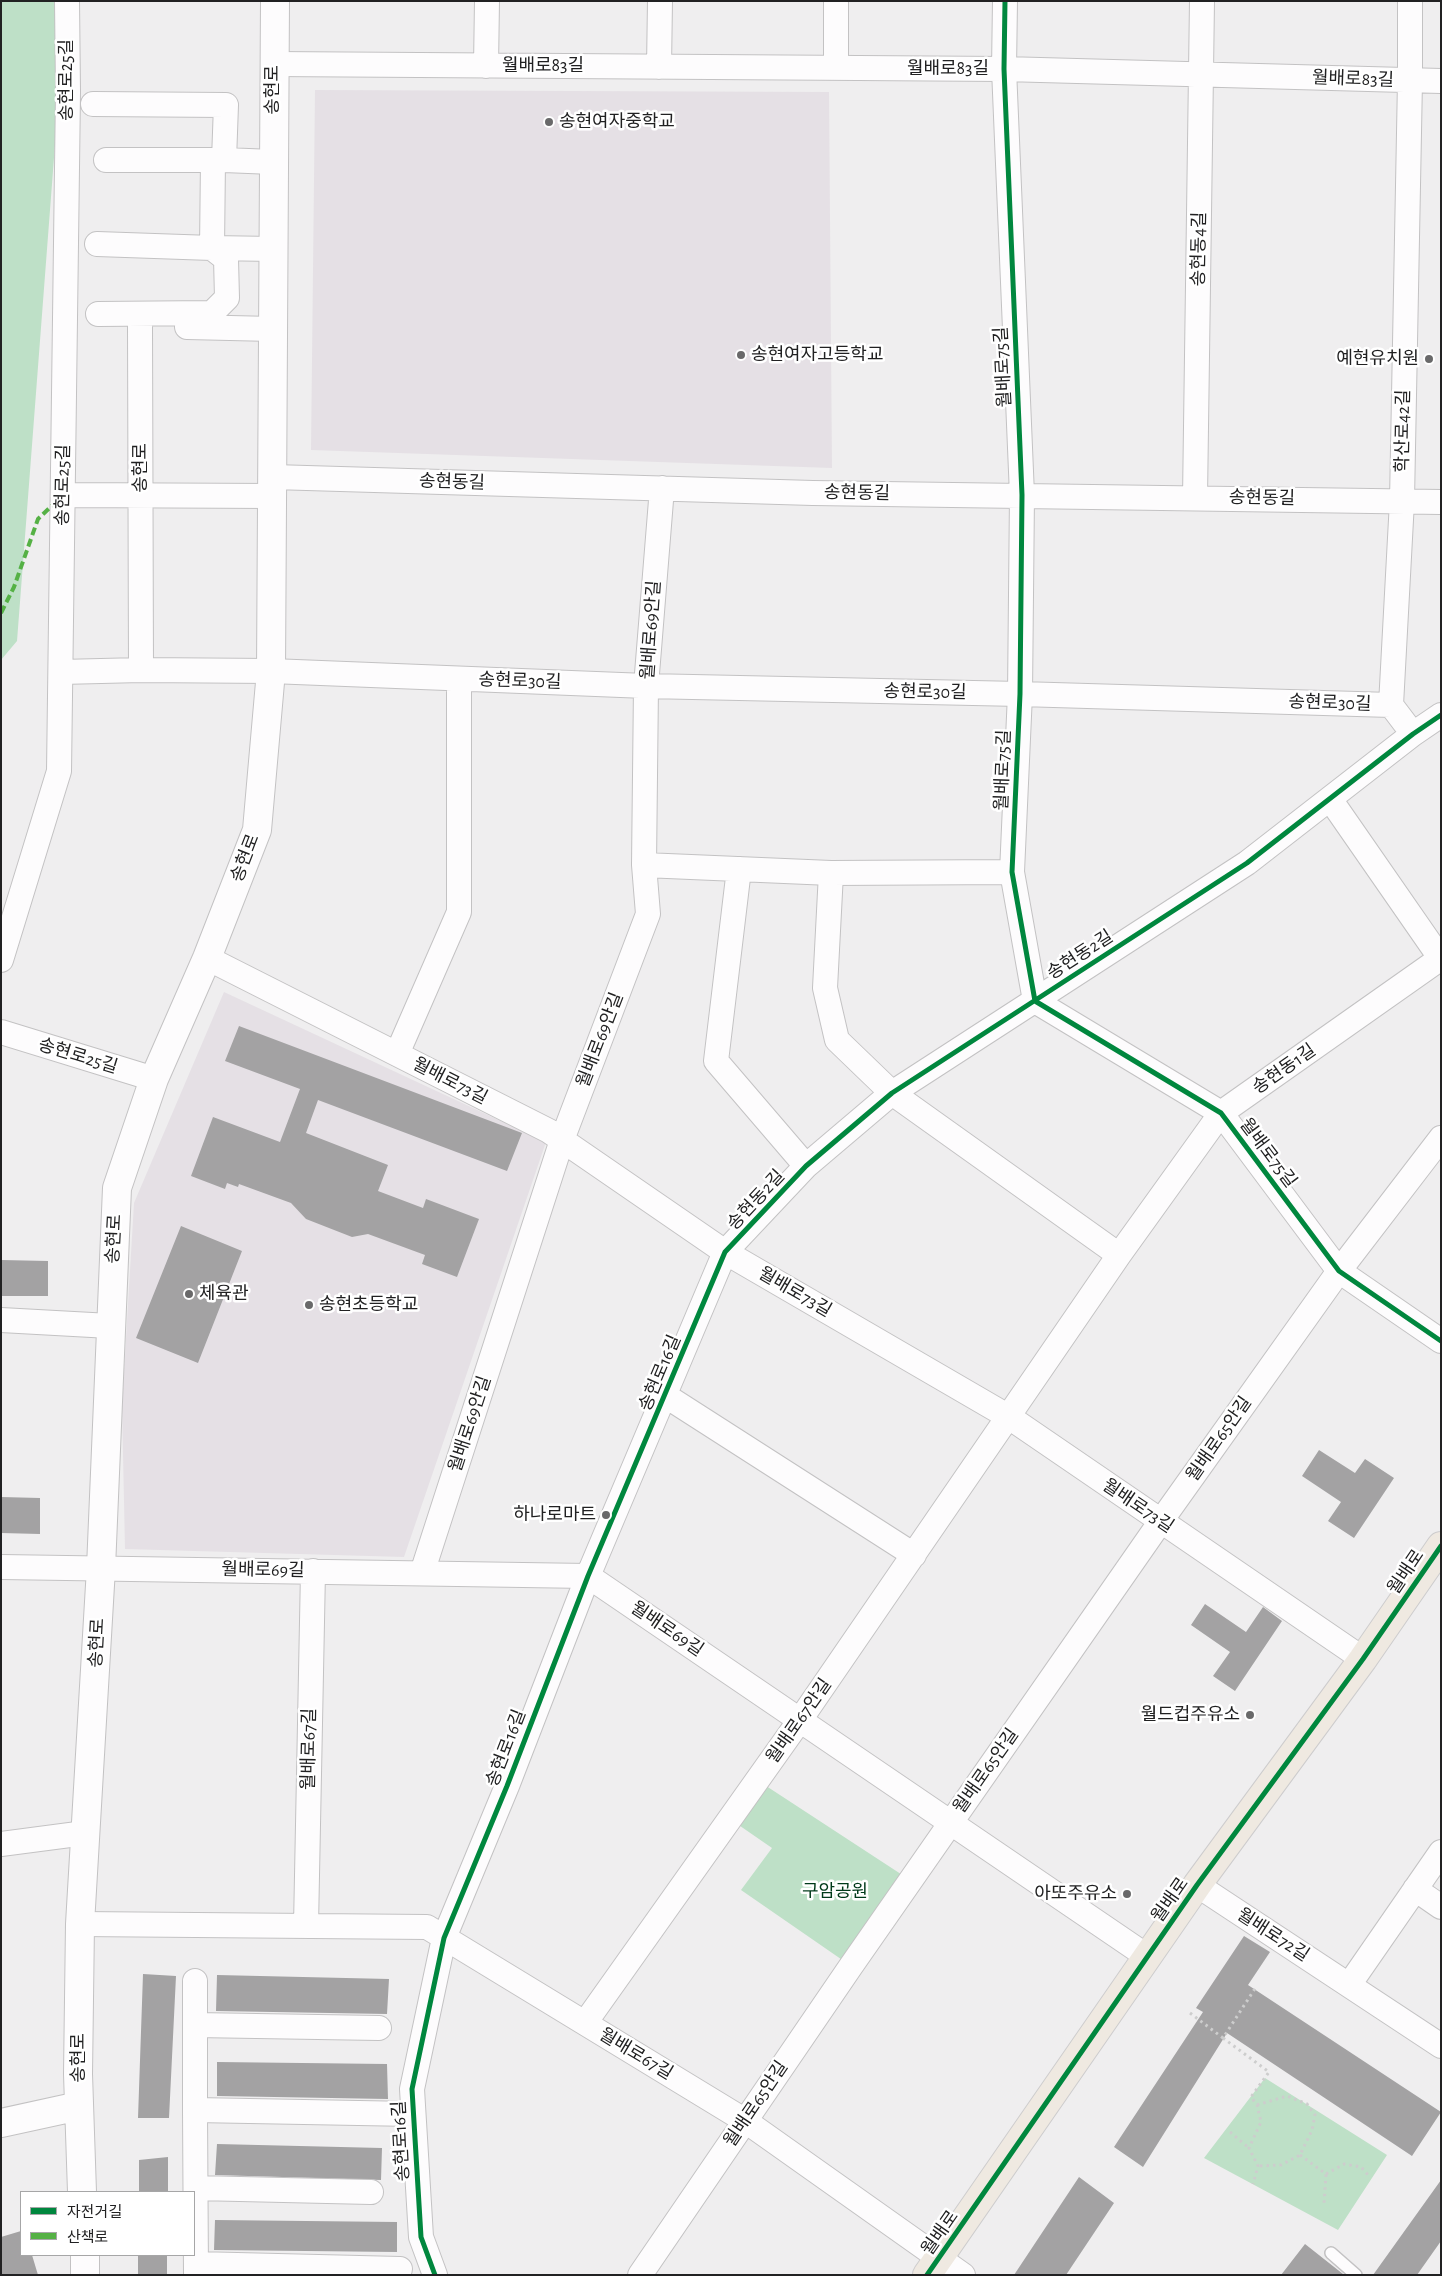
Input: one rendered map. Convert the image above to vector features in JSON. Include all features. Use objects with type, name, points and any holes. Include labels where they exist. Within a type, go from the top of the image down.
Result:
[{"type":"main road","name":"송현로","points":[[82,2191],[79,2106],[80,1924],[101,1568],[117,1188],[154,1079],[207,958],[257,830],[272,671],[273,64],[275,1]]},
{"type":"main road","name":"월배로","points":[[933,2267],[1198,1885],[1363,1659],[1441,1546]]},
{"type":"main road","points":[[1,2123],[79,2106]]},
{"type":"main road","points":[[85,2256],[85,2275]]},
{"type":"street","name":"송현로25길","points":[[1,960],[59,771],[67,1]]},
{"type":"street","name":"월배로83길","points":[[486,66],[487,1]]},
{"type":"street","points":[[659,67],[660,1]]},
{"type":"street","points":[[836,1],[836,68]]},
{"type":"street","name":"월배로75길","points":[[1005,1],[1004,69],[1022,496],[1020,694],[1012,872],[1035,1001],[1221,1113],[1339,1271],[1441,1341]]},
{"type":"street","name":"송현동4길","points":[[1195,498],[1202,1]]},
{"type":"street","name":"학산로42길","points":[[1391,705],[1402,501],[1410,1]]},
{"type":"street","name":"월배로83길","points":[[273,64],[1004,69],[1441,81]]},
{"type":"street","points":[[93,104],[226,105],[218,160],[212,248]]},
{"type":"street","points":[[106,160],[273,162]]},
{"type":"street","points":[[97,244],[273,249]]},
{"type":"street","points":[[98,314],[212,313],[227,298],[226,259],[212,248]]},
{"type":"street","points":[[65,324],[273,329]]},
{"type":"street","name":"송현로","points":[[140,326],[141,670]]},
{"type":"street","name":"송현동길","points":[[63,495],[141,495],[273,486],[662,488],[1022,496],[1441,502]]},
{"type":"street","name":"월배로69안길","points":[[422,1573],[562,1140],[648,914],[644,865],[646,686],[662,488]]},
{"type":"street","points":[[60,672],[141,670],[272,671]]},
{"type":"street","name":"송현로30길","points":[[272,671],[646,686],[1020,694],[1391,705]]},
{"type":"street","name":"송현로30길","points":[[397,1054],[459,912],[459,679]]},
{"type":"street","points":[[1391,705],[1413,734]]},
{"type":"street","name":"송현동2길","points":[[725,1252],[806,1166],[892,1092],[1248,863],[1413,734],[1441,715]]},
{"type":"street","name":"송현동1길","points":[[1009,1417],[1119,1255],[1221,1113],[1441,958],[1330,799]]},
{"type":"street","points":[[644,865],[831,872],[1012,872]]},
{"type":"street","name":"송현동2길","points":[[739,869],[716,1061],[806,1166]]},
{"type":"street","points":[[831,872],[825,988],[837,1040],[892,1092],[1119,1255]]},
{"type":"street","name":"월배로73길","points":[[207,958],[549,1131],[725,1252],[1009,1417],[1363,1659]]},
{"type":"street","name":"송현로25길","points":[[1,1032],[154,1079]]},
{"type":"street","points":[[1339,1271],[1441,1138]]},
{"type":"street","name":"송현로16길","points":[[435,2275],[421,2237],[412,2089],[444,1938],[507,1786],[588,1576],[666,1396],[725,1252]]},
{"type":"street","name":"월배로65안길","points":[[640,2275],[744,2120],[950,1822],[1339,1271]]},
{"type":"street","points":[[1,1320],[110,1326]]},
{"type":"street","name":"송현로16길","points":[[666,1396],[914,1555]]},
{"type":"street","name":"월배로67안길","points":[[584,2023],[800,1720],[1009,1417]]},
{"type":"street","name":"월배로69길","points":[[1,1567],[588,1576],[1148,1957]]},
{"type":"street","name":"월배로67길","points":[[306,1926],[313,1571]]},
{"type":"street","points":[[1,1844],[85,1833]]},
{"type":"street","points":[[1349,1984],[1441,1852]]},
{"type":"street","name":"월배로72길","points":[[1198,1885],[1441,2046]]},
{"type":"street","points":[[1415,1889],[1441,1907]]},
{"type":"street","name":"월배로67길","points":[[80,1924],[428,1927],[744,2120],[933,2267],[963,2275]]},
{"type":"street","points":[[195,1981],[196,2269],[400,2269]]},
{"type":"street","points":[[195,2024],[379,2028]]},
{"type":"street","points":[[195,2110],[413,2114]]},
{"type":"street","points":[[196,2188],[371,2192]]},
{"type":"lane","points":[[1331,2253],[1356,2275]]},
{"type":"path","points":[[1223,2038],[1256,1987]]},
{"type":"path","points":[[1190,2013],[1269,2072],[1251,2097],[1257,2105],[1261,2122],[1248,2148]]},
{"type":"path","points":[[1257,2105],[1287,2096],[1307,2104],[1315,2115],[1312,2130],[1300,2155],[1281,2165],[1258,2166]]},
{"type":"path","points":[[1230,2132],[1248,2148],[1258,2166],[1253,2184]]},
{"type":"path","points":[[1300,2155],[1326,2174]]},
{"type":"path","points":[[1326,2174],[1344,2164],[1361,2167],[1368,2175]]},
{"type":"path","points":[[1324,2204],[1326,2174]]},
{"type":"shaded area","points":[[315,90],[829,92],[832,468],[311,450]]},
{"type":"shaded area","name":"송현초등학교","points":[[224,992],[546,1142],[404,1557],[125,1549],[122,1406],[134,1203]]},
{"type":"green space","points":[[1,1],[66,1],[17,641],[1,660]]},
{"type":"green space","name":"구암공원","points":[[757,1780],[910,1880],[851,1966],[741,1890],[772,1848],[730,1819]]},
{"type":"green space","points":[[1265,2078],[1387,2155],[1338,2230],[1204,2158]]},
{"type":"building","points":[[239,1026],[522,1133],[507,1171],[318,1100],[306,1133],[388,1165],[378,1191],[423,1208],[426,1199],[479,1219],[457,1277],[422,1264],[425,1255],[368,1234],[352,1237],[306,1219],[291,1203],[239,1184],[238,1187],[227,1183],[225,1189],[191,1176],[213,1117],[280,1142],[300,1089],[225,1061]]},
{"type":"building","name":"체육관","points":[[181,1226],[242,1251],[198,1363],[136,1338]]},
{"type":"building","points":[[1,1260],[48,1261],[48,1296],[1,1296]]},
{"type":"building","points":[[1319,1450],[1355,1473],[1365,1459],[1394,1478],[1354,1538],[1328,1521],[1341,1502],[1302,1476]]},
{"type":"building","points":[[1,1497],[40,1498],[40,1534],[1,1533]]},
{"type":"building","points":[[1205,1604],[1246,1632],[1263,1607],[1282,1621],[1235,1691],[1213,1676],[1230,1652],[1191,1625]]},
{"type":"building","points":[[1244,1936],[1270,1952],[1248,1985],[1441,2112],[1412,2156],[1227,2033],[1143,2167],[1114,2147],[1203,2012],[1196,2008]]},
{"type":"building","points":[[143,1974],[176,1976],[169,2118],[138,2118]]},
{"type":"building","points":[[217,1975],[389,1979],[387,2014],[216,2011]]},
{"type":"building","points":[[217,2062],[387,2064],[388,2099],[217,2096]]},
{"type":"building","points":[[217,2144],[382,2148],[381,2180],[215,2175]]},
{"type":"building","points":[[168,2157],[168,2191],[139,2191],[139,2160]]},
{"type":"building","points":[[1079,2177],[1114,2203],[1066,2275],[1014,2275]]},
{"type":"building","points":[[1441,2180],[1441,2241],[1417,2275],[1373,2275]]},
{"type":"building","points":[[215,2220],[397,2222],[397,2252],[214,2250]]},
{"type":"building","points":[[20,2231],[20,2256],[32,2256],[38,2275],[1,2275],[1,2237]]},
{"type":"building","points":[[1305,2244],[1343,2274],[1344,2275],[1281,2275]]},
{"type":"building","points":[[138,2256],[167,2256],[167,2275],[138,2275]]},
{"type":"marked path","points":[[1,613],[14,587],[38,519],[63,495]]},
{"type":"cycle path","points":[[1005,1],[1004,69],[1022,495],[1020,694],[1012,872],[1035,1001],[1221,1113],[1339,1271],[1441,1341]]},
{"type":"cycle path","points":[[435,2275],[421,2237],[412,2089],[444,1938],[507,1786],[588,1576],[725,1252],[806,1166],[892,1093],[1247,863],[1413,734],[1441,715]]},
{"type":"cycle path","points":[[927,2275],[1197,1885],[1363,1659],[1441,1546]]},
{"type":"place","name":"송현여자중학교","points":[[549,122]]},
{"type":"place","name":"송현여자고등학교","points":[[741,355]]},
{"type":"place","name":"예현유치원","points":[[1429,359]]},
{"type":"place","name":"체육관","points":[[189,1294]]},
{"type":"place","name":"송현초등학교","points":[[309,1305]]},
{"type":"place","name":"하나로마트","points":[[606,1515]]},
{"type":"place","name":"월드컵주유소","points":[[1250,1715]]},
{"type":"place","name":"아또주유소","points":[[1127,1894]]}]
